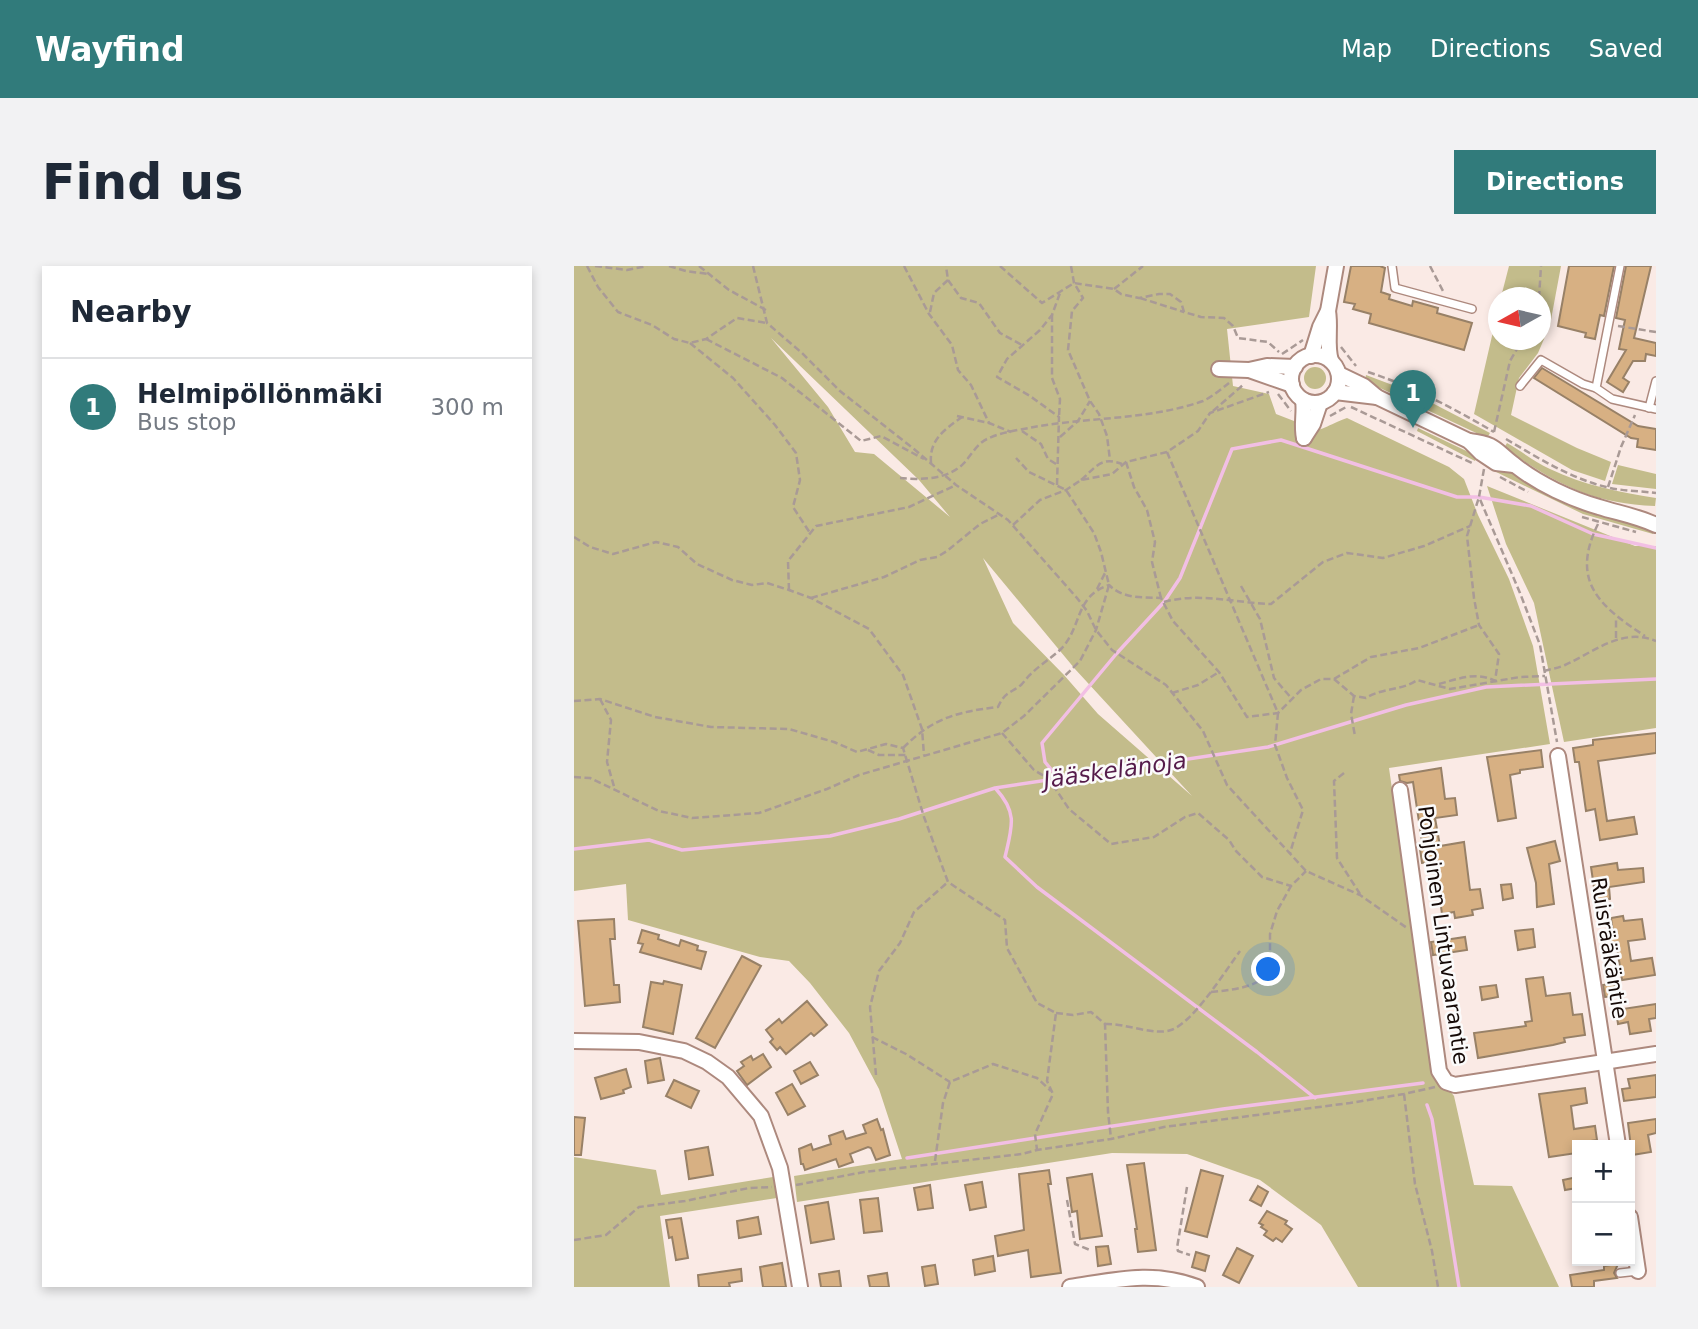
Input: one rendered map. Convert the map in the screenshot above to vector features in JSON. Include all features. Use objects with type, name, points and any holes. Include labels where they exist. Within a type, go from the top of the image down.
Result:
[{"type":"street","points":[[1311,356],[1328,311],[1336,266]]},
{"type":"street","points":[[1303,400],[1320,403],[1331,397],[1338,386],[1328,350],[1331,329],[1328,311]]},
{"type":"street","points":[[1292,385],[1295,367],[1304,358],[1325,358],[1377,397],[1469,441],[1496,463],[1514,465],[1580,500],[1636,516],[1656,525]]},
{"type":"street","points":[[1219,369],[1295,367]]},
{"type":"street","points":[[1249,369],[1292,385],[1303,400],[1301,424],[1304,438],[1313,424],[1320,403]]},
{"type":"street","points":[[1335,392],[1377,397]]},
{"type":"street","points":[[1636,516],[1656,512]]},
{"type":"street","name":"Ruisrääkäntie","points":[[1558,756],[1617,1140]]},
{"type":"street","name":"Pohjoinen Lintuvaarantie","points":[[1400,790],[1439,1071],[1446,1082],[1455,1085],[1656,1054]]},
{"type":"street","points":[[574,1041],[639,1042],[684,1051],[707,1062],[728,1077],[761,1116],[779,1168],[800,1287]]},
{"type":"street","points":[[1635,1251],[1638,1271]]},
{"type":"street","points":[[1070,1287],[1138,1277],[1174,1278],[1197,1287]]},
{"type":"lane","points":[[1392,266],[1395,288],[1472,309]]},
{"type":"lane","points":[[1597,388],[1620,266]]},
{"type":"lane","points":[[1520,386],[1541,360],[1583,384],[1597,388],[1612,399],[1653,408],[1656,380]]},
{"type":"lane","points":[[1620,1273],[1638,1271]]},
{"type":"path","points":[[587,266],[598,287],[618,312],[652,324],[674,339],[690,343],[733,378],[775,425],[796,453],[800,480],[793,507],[810,533]]},
{"type":"path","points":[[595,266],[627,270],[646,266]]},
{"type":"path","points":[[619,266],[627,270]]},
{"type":"path","points":[[669,266],[711,274]]},
{"type":"path","points":[[699,266],[729,290],[766,310]]},
{"type":"path","points":[[753,266],[768,323]]},
{"type":"path","points":[[904,266],[929,314],[952,345],[958,370],[971,385],[989,423]]},
{"type":"path","points":[[946,266],[947,280],[961,298],[979,303],[1000,333],[1022,345]]},
{"type":"path","points":[[1000,266],[1042,303],[1074,283],[1114,289],[1121,294],[1201,317],[1224,318],[1233,326],[1238,338],[1268,342],[1281,355],[1308,337]]},
{"type":"path","points":[[1071,266],[1074,283],[1083,298],[1072,311],[1068,350],[1101,420],[1107,436],[1110,460]]},
{"type":"path","points":[[1114,289],[1143,266]]},
{"type":"path","points":[[1430,266],[1450,303]]},
{"type":"path","points":[[1540,287],[1541,266]]},
{"type":"path","points":[[929,314],[934,293],[947,280]]},
{"type":"path","points":[[1059,417],[997,377],[1007,359],[1040,330],[1052,314],[1060,293]]},
{"type":"path","points":[[1139,298],[1159,293],[1170,294],[1181,302],[1184,313]]},
{"type":"path","points":[[1052,314],[1052,378],[1060,399],[1057,485]]},
{"type":"path","points":[[690,343],[706,339],[737,318],[768,323],[840,391],[956,485],[1013,525],[1083,606],[1096,630],[1112,649],[1166,685],[1203,731],[1227,785],[1306,871],[1360,895],[1407,928]]},
{"type":"path","points":[[1609,325],[1656,332]]},
{"type":"path","points":[[706,339],[782,378],[861,441],[881,436],[929,462]]},
{"type":"path","points":[[1337,342],[1358,369],[1405,384],[1445,403],[1558,469],[1608,488],[1656,493]]},
{"type":"path","points":[[1494,432],[1510,361],[1516,350]]},
{"type":"path","points":[[900,478],[919,480],[945,475],[961,466],[985,440],[1010,432],[1059,422],[1101,420],[1161,411],[1205,400],[1249,369]]},
{"type":"path","points":[[1081,481],[1112,474],[1126,462],[1167,452],[1198,431],[1210,413],[1243,385]]},
{"type":"path","points":[[1210,413],[1275,390],[1295,415]]},
{"type":"path","points":[[1058,440],[1078,421],[1090,401]]},
{"type":"path","points":[[1608,488],[1620,447],[1634,421],[1637,405]]},
{"type":"path","points":[[1327,417],[1348,407]]},
{"type":"path","points":[[929,462],[934,442],[959,417],[989,423],[1010,432]]},
{"type":"path","points":[[1021,430],[1041,444],[1048,459],[1056,464]]},
{"type":"path","points":[[1167,452],[1278,713],[1275,745],[1303,810],[1290,853]]},
{"type":"path","points":[[574,777],[590,778],[659,811],[692,818],[759,813],[859,775],[1002,733],[1024,716],[1080,662],[1096,630],[1109,585],[1094,533],[1066,490],[1029,472],[1016,458]]},
{"type":"path","points":[[1013,525],[1040,500],[1081,481],[1102,462],[1110,460],[1122,464]]},
{"type":"path","points":[[1126,462],[1134,487],[1147,510],[1155,542],[1152,562],[1163,600],[1173,621],[1219,672],[1247,717],[1278,713],[1301,690],[1321,679],[1334,678],[1371,657],[1419,648],[1479,625]]},
{"type":"path","points":[[1484,469],[1479,497],[1466,536],[1479,625],[1499,653],[1495,681]]},
{"type":"path","points":[[789,590],[788,561],[816,526],[909,507],[956,485]]},
{"type":"path","points":[[1479,497],[1540,645],[1558,756]]},
{"type":"path","points":[[811,598],[884,577],[920,560],[937,557],[980,524],[1000,514]]},
{"type":"path","points":[[1599,522],[1590,541],[1588,565],[1591,588],[1602,605],[1616,618],[1656,641]]},
{"type":"path","points":[[1109,585],[1126,596],[1271,604],[1324,562],[1346,553],[1383,558],[1424,546],[1470,526]]},
{"type":"path","points":[[574,537],[590,547],[613,554],[656,542],[678,547],[697,564],[732,580],[752,584],[767,583],[789,590],[811,598],[869,629],[903,675],[922,730],[925,756]]},
{"type":"path","points":[[903,748],[922,730],[944,718],[970,710],[998,707],[1004,694],[1020,685],[1062,647],[1083,606],[1097,589],[1106,571]]},
{"type":"path","points":[[1097,589],[1109,585]]},
{"type":"path","points":[[1241,586],[1260,619],[1274,678],[1292,699]]},
{"type":"path","points":[[1616,618],[1616,638]]},
{"type":"path","points":[[1544,671],[1564,666],[1616,638],[1645,636]]},
{"type":"path","points":[[1172,693],[1198,685],[1219,672]]},
{"type":"path","points":[[1436,685],[1466,677],[1485,676],[1495,681]]},
{"type":"path","points":[[1334,678],[1354,696],[1366,698],[1378,690],[1410,685],[1417,680],[1450,690],[1520,677],[1545,677]]},
{"type":"path","points":[[1354,696],[1351,714],[1355,736]]},
{"type":"path","points":[[574,701],[600,699],[666,719],[711,727],[789,729],[834,742],[857,752],[886,744],[903,748]]},
{"type":"path","points":[[600,699],[611,720],[607,761],[615,790]]},
{"type":"path","points":[[1002,733],[1034,770],[1049,779],[1069,808],[1111,845],[1154,837],[1185,817],[1198,813],[1229,839],[1236,851],[1262,877],[1291,886]]},
{"type":"path","points":[[903,748],[923,817],[948,882],[1006,920],[1007,948],[1037,1003],[1056,1013],[1073,1015],[1091,1012],[1105,1024],[1120,1024],[1154,1031],[1172,1030],[1191,1015],[1240,951]]},
{"type":"path","points":[[867,749],[879,755],[906,755]]},
{"type":"path","points":[[1344,773],[1334,781],[1337,858],[1360,895]]},
{"type":"path","points":[[1210,992],[1242,988],[1263,979],[1270,957],[1270,934],[1277,911],[1291,886],[1306,871]]},
{"type":"path","points":[[876,1075],[870,1007],[879,971],[900,943],[914,912],[948,882]]},
{"type":"path","points":[[1037,1150],[1035,1134],[1053,1094],[1047,1081],[1056,1013]]},
{"type":"path","points":[[1105,1024],[1111,1139]]},
{"type":"path","points":[[872,1037],[906,1054],[950,1082]]},
{"type":"path","points":[[935,1160],[943,1103],[950,1082],[993,1064],[1037,1078],[1053,1094]]},
{"type":"path","points":[[574,1240],[606,1235],[639,1207],[750,1188],[783,1187],[935,1160],[998,1157],[1111,1139],[1164,1127],[1404,1094],[1446,1082]]},
{"type":"path","points":[[1404,1094],[1415,1184],[1438,1287]]},
{"type":"path","points":[[1187,1188],[1177,1248],[1178,1251],[1190,1255]]},
{"type":"path","points":[[1067,1200],[1076,1244],[1080,1248],[1090,1250]]},
{"type":"shaded area","points":[[574,266],[1316,266],[1309,317],[1227,329],[1233,386],[1269,394],[1276,414],[1294,421],[1300,432],[1319,430],[1347,418],[1449,467],[1464,479],[1509,579],[1533,646],[1550,744],[1389,768],[1432,1069],[1454,1096],[1474,1185],[1512,1186],[1559,1287],[1358,1287],[1321,1225],[1260,1180],[1187,1154],[1112,1153],[797,1202],[794,1176],[902,1159],[879,1089],[849,1033],[789,961],[760,957],[628,920],[626,884],[574,891]],"holes":[[[771,338],[919,480],[950,517],[874,454],[855,452],[828,407]],[[983,558],[1075,669],[1192,796],[1098,714],[1013,623]]]},
{"type":"shaded area","points":[[1509,266],[1561,266],[1551,320],[1551,287],[1504,287]]},
{"type":"shaded area","points":[[1489,350],[1539,350],[1519,378],[1511,415],[1611,462],[1605,481],[1572,470],[1474,414]]},
{"type":"shaded area","points":[[1315,367],[1323,370],[1326,378],[1323,386],[1315,389],[1307,386],[1304,378],[1307,370]]},
{"type":"shaded area","points":[[1366,375],[1411,392],[1490,433],[1487,438],[1365,381]]},
{"type":"shaded area","points":[[1418,428],[1477,456],[1475,461],[1417,431]]},
{"type":"shaded area","points":[[1507,443],[1563,475],[1588,484],[1656,498],[1655,506],[1611,501],[1575,489],[1541,472],[1504,448]]},
{"type":"shaded area","points":[[1495,465],[1532,483],[1653,528],[1653,534],[1583,514],[1492,470]]},
{"type":"shaded area","points":[[1618,465],[1656,474],[1656,489],[1612,484]]},
{"type":"shaded area","points":[[1487,486],[1635,546],[1656,546],[1656,728],[1564,742],[1534,603],[1506,544]]},
{"type":"shaded area","points":[[574,1157],[656,1170],[661,1195],[773,1177],[777,1198],[660,1216],[670,1287],[574,1287]]},
{"type":"building","points":[[1351,266],[1385,268],[1381,292],[1390,295],[1389,299],[1412,306],[1413,301],[1438,308],[1437,313],[1472,323],[1464,350],[1369,323],[1371,314],[1353,309],[1355,304],[1344,302]]},
{"type":"building","points":[[1569,266],[1614,266],[1604,316],[1600,315],[1595,339],[1585,337],[1586,333],[1558,326]]},
{"type":"building","points":[[1626,266],[1651,266],[1634,338],[1656,343],[1656,356],[1646,354],[1645,361],[1633,361],[1623,378],[1629,382],[1623,392],[1607,382],[1626,350],[1619,349],[1625,320],[1616,318]]},
{"type":"building","points":[[1542,368],[1638,426],[1656,429],[1656,450],[1637,447],[1638,439],[1631,438],[1534,378]]},
{"type":"building","points":[[1656,733],[1656,753],[1598,761],[1607,821],[1634,817],[1637,834],[1600,840],[1595,809],[1586,811],[1579,762],[1575,762],[1573,748],[1593,745],[1593,740]]},
{"type":"building","points":[[1541,750],[1543,767],[1520,770],[1520,773],[1510,775],[1516,818],[1498,821],[1487,757]]},
{"type":"building","points":[[1441,768],[1445,799],[1455,798],[1457,815],[1435,818],[1440,846],[1464,842],[1470,890],[1480,889],[1483,908],[1472,910],[1473,915],[1455,918],[1454,912],[1442,914],[1435,862],[1422,863],[1420,849],[1423,848],[1413,782],[1400,781],[1399,775]]},
{"type":"building","points":[[1555,841],[1560,861],[1549,864],[1554,904],[1537,907],[1536,883],[1527,848]]},
{"type":"building","points":[[1617,863],[1618,870],[1643,868],[1644,882],[1609,887],[1610,899],[1596,901],[1591,867]]},
{"type":"building","points":[[1511,884],[1513,898],[1503,900],[1501,885]]},
{"type":"building","points":[[1623,916],[1624,921],[1642,919],[1645,939],[1628,941],[1631,961],[1652,958],[1655,975],[1622,980],[1617,947],[1611,948],[1609,932],[1613,932],[1611,918]]},
{"type":"building","points":[[614,919],[615,939],[610,939],[614,985],[619,985],[620,1002],[585,1006],[578,921]]},
{"type":"building","points":[[1533,929],[1535,947],[1518,950],[1515,931]]},
{"type":"building","points":[[642,930],[659,935],[658,939],[679,946],[681,940],[698,946],[697,950],[706,952],[701,969],[640,952],[643,944],[638,943]]},
{"type":"building","points":[[1465,937],[1467,950],[1433,955],[1431,942]]},
{"type":"building","points":[[742,956],[761,966],[715,1048],[696,1038]]},
{"type":"building","points":[[1543,977],[1546,996],[1570,993],[1573,1015],[1582,1014],[1585,1035],[1564,1038],[1565,1042],[1553,1045],[1478,1058],[1474,1033],[1526,1026],[1525,1022],[1532,1021],[1526,979]]},
{"type":"building","points":[[664,981],[682,985],[673,1034],[643,1027],[651,982],[663,984]]},
{"type":"building","points":[[1614,983],[1616,996],[1605,997],[1603,985]]},
{"type":"building","points":[[1496,985],[1498,997],[1482,1000],[1480,987]]},
{"type":"building","points":[[807,1001],[827,1025],[814,1036],[811,1033],[786,1054],[780,1047],[777,1050],[770,1042],[773,1039],[766,1030],[779,1019],[782,1023]]},
{"type":"building","points":[[1656,1004],[1656,1018],[1649,1019],[1651,1031],[1630,1034],[1628,1022],[1618,1024],[1616,1010]]},
{"type":"building","points":[[763,1054],[771,1067],[747,1085],[737,1071],[744,1066],[741,1062],[751,1056],[753,1060]]},
{"type":"building","points":[[660,1058],[664,1080],[648,1083],[645,1061]]},
{"type":"building","points":[[810,1062],[818,1075],[801,1084],[794,1071]]},
{"type":"building","points":[[626,1069],[631,1087],[623,1090],[624,1093],[601,1099],[595,1078]]},
{"type":"building","points":[[1656,1075],[1656,1097],[1624,1101],[1622,1089],[1630,1088],[1628,1079]]},
{"type":"building","points":[[674,1080],[699,1091],[691,1108],[666,1096]]},
{"type":"building","points":[[792,1084],[805,1106],[788,1115],[776,1093]]},
{"type":"building","points":[[1585,1088],[1587,1103],[1571,1106],[1574,1129],[1595,1126],[1597,1140],[1572,1140],[1572,1154],[1549,1157],[1539,1094]]},
{"type":"building","points":[[574,1117],[585,1118],[581,1155],[574,1155]]},
{"type":"building","points":[[877,1119],[881,1130],[883,1129],[890,1155],[876,1160],[868,1147],[850,1154],[853,1162],[839,1167],[836,1159],[805,1170],[801,1164],[799,1149],[811,1144],[813,1150],[831,1144],[829,1136],[843,1131],[846,1139],[866,1133],[863,1125]]},
{"type":"building","points":[[1656,1119],[1656,1133],[1648,1135],[1651,1152],[1635,1155],[1635,1140],[1630,1140],[1628,1123]]},
{"type":"building","points":[[708,1147],[713,1175],[689,1179],[685,1151]]},
{"type":"building","points":[[1144,1163],[1156,1250],[1138,1252],[1127,1165]]},
{"type":"building","points":[[1049,1170],[1051,1184],[1048,1184],[1061,1273],[1031,1277],[1028,1250],[998,1256],[995,1236],[1024,1230],[1019,1174]]},
{"type":"building","points":[[1201,1170],[1223,1176],[1207,1237],[1185,1231]]},
{"type":"building","points":[[1092,1174],[1102,1236],[1080,1239],[1077,1211],[1072,1212],[1067,1178]]},
{"type":"building","points":[[1572,1178],[1572,1189],[1565,1190],[1563,1180]]},
{"type":"building","points":[[982,1182],[986,1207],[970,1210],[965,1185]]},
{"type":"building","points":[[930,1185],[933,1208],[918,1210],[914,1188]]},
{"type":"building","points":[[1258,1186],[1268,1192],[1261,1206],[1250,1200]]},
{"type":"building","points":[[878,1198],[882,1231],[864,1233],[860,1200]]},
{"type":"building","points":[[828,1202],[834,1239],[811,1243],[805,1206]]},
{"type":"building","points":[[1267,1211],[1287,1221],[1285,1224],[1292,1229],[1282,1242],[1276,1238],[1273,1241],[1264,1235],[1267,1231],[1259,1223]]},
{"type":"building","points":[[758,1217],[761,1234],[739,1238],[737,1221]]},
{"type":"building","points":[[681,1218],[688,1258],[676,1260],[666,1220]]},
{"type":"building","points":[[1108,1246],[1111,1264],[1098,1266],[1096,1247]]},
{"type":"building","points":[[1237,1248],[1253,1256],[1239,1283],[1223,1275]]},
{"type":"building","points":[[1196,1252],[1209,1256],[1205,1271],[1192,1267]]},
{"type":"building","points":[[993,1256],[995,1271],[975,1275],[973,1260]]},
{"type":"building","points":[[782,1263],[786,1287],[763,1287],[760,1267]]},
{"type":"building","points":[[935,1265],[938,1284],[925,1286],[922,1267]]},
{"type":"building","points":[[1604,1266],[1617,1266],[1614,1273],[1617,1278],[1594,1281],[1594,1287],[1572,1287],[1570,1275],[1604,1270]]},
{"type":"building","points":[[741,1269],[742,1281],[729,1283],[730,1287],[699,1287],[698,1275]]},
{"type":"building","points":[[839,1271],[841,1287],[821,1287],[819,1274]]},
{"type":"building","points":[[887,1273],[889,1287],[870,1287],[868,1276]]},
{"type":"waterway","points":[[1058,778],[1045,762],[1042,743],[1117,653],[1164,602],[1180,578],[1232,449],[1281,440],[1457,497],[1479,497],[1531,506],[1593,534],[1656,548]]},
{"type":"waterway","name":"Jääskelänoja","points":[[574,849],[649,840],[682,850],[830,836],[899,819],[995,788],[1268,747],[1406,705],[1486,687],[1656,679]]},
{"type":"waterway","points":[[996,789],[1010,813],[1010,837],[1005,857],[1037,887],[1315,1098]]},
{"type":"waterway","points":[[907,1158],[1223,1109],[1423,1083]]},
{"type":"waterway","points":[[1427,1105],[1432,1119],[1459,1287]]},
{"type":"place","name":"Helmipöllönmäki","points":[[1413,428]]}]
